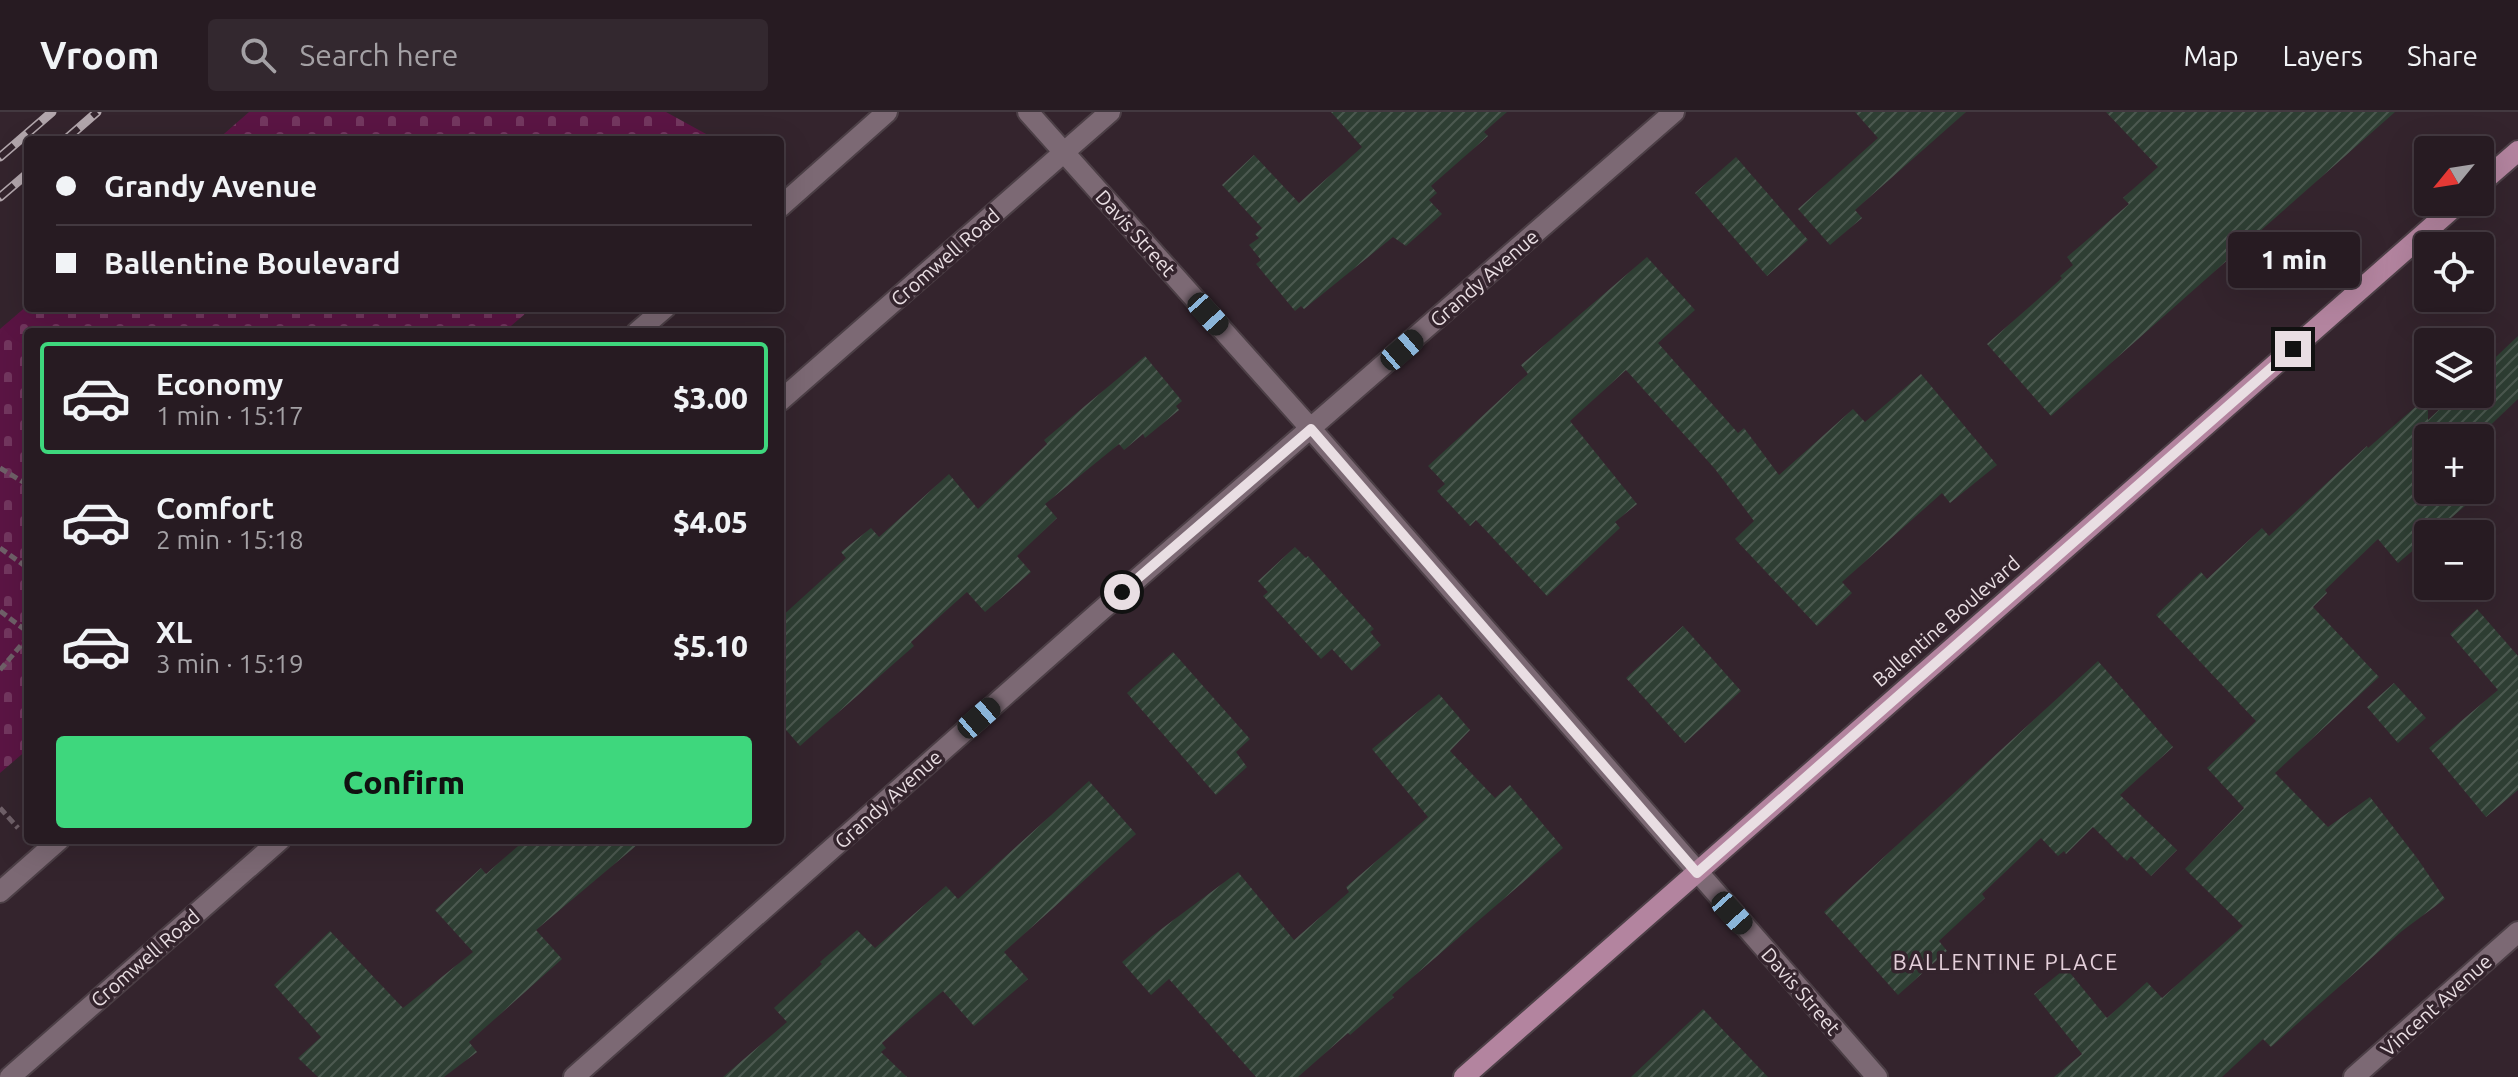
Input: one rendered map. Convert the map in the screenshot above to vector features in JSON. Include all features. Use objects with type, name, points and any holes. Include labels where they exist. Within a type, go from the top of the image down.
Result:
[{"type":"main road","points":[[2494,172],[2518,151]]},
{"type":"main road","name":"Ballentine Boulevard","points":[[1464,1077],[2444,216]]},
{"type":"street","points":[[784,203],[887,112]]},
{"type":"street","name":"Davis Street","points":[[1028,112],[1311,429],[1877,1077]]},
{"type":"street","name":"Cromwell Road","points":[[784,397],[1110,112]]},
{"type":"street","name":"Grandy Avenue","points":[[574,1077],[1098,613],[1674,112]]},
{"type":"street","points":[[642,328],[660,312]]},
{"type":"street","points":[[0,892],[54,844]]},
{"type":"street","name":"Cromwell Road","points":[[10,1077],[275,844]]},
{"type":"street","name":"Vincent Avenue","points":[[2354,1077],[2518,932]]},
{"type":"path","points":[[0,468],[24,483]]},
{"type":"path","points":[[0,548],[24,565]]},
{"type":"path","points":[[0,611],[24,631]]},
{"type":"path","points":[[0,670],[24,639]]},
{"type":"path","points":[[0,808],[24,834]]},
{"type":"green space","points":[[249,112],[666,112],[710,136],[222,136]]},
{"type":"green space","points":[[24,308],[24,312],[527,312],[509,328],[24,328],[24,752],[0,773],[0,329]]},
{"type":"building","points":[[1331,112],[1507,112],[1484,132],[1488,136],[1431,186],[1437,193],[1429,200],[1442,214],[1406,246],[1393,237],[1304,309],[1301,306],[1295,311],[1256,264],[1261,260],[1249,245],[1259,238],[1255,234],[1262,228],[1222,185],[1254,155],[1299,203],[1362,147]]},
{"type":"building","points":[[1855,112],[1966,112],[1855,210],[1862,218],[1830,245],[1798,209],[1878,138]]},
{"type":"building","points":[[2106,112],[2395,112],[2051,416],[1987,344],[2062,278],[2060,276],[2073,265],[2067,257],[2129,204],[2123,198],[2158,167]]},
{"type":"building","points":[[1736,157],[1808,240],[1767,276],[1695,193]]},
{"type":"building","points":[[1647,257],[1695,310],[1658,343],[1738,433],[1744,428],[1779,475],[1853,409],[1865,422],[1921,374],[1997,465],[1950,503],[1942,493],[1842,582],[1852,593],[1817,626],[1735,539],[1754,521],[1715,469],[1626,370],[1570,421],[1637,504],[1615,522],[1620,528],[1547,596],[1476,520],[1470,526],[1437,491],[1445,484],[1428,466],[1528,374],[1521,365]]},
{"type":"building","points":[[2518,336],[2518,399],[2492,424],[2414,424],[2414,504],[2467,504],[2449,520],[2414,520],[2414,550],[2398,563],[2378,539],[2325,590],[2327,593],[2313,607],[2379,677],[2275,773],[2328,827],[2370,797],[2445,899],[2402,931],[2271,1047],[2263,1039],[2222,1077],[2054,1077],[2082,1054],[2034,994],[2066,968],[2107,1018],[2147,982],[2162,998],[2243,926],[2185,869],[2244,808],[2207,768],[2256,721],[2156,615],[2201,572],[2207,579],[2262,528],[2269,536],[2367,446],[2414,408],[2428,408],[2428,420],[2441,408],[2494,408],[2494,359]]},
{"type":"building","points":[[1145,356],[1182,401],[1176,406],[1179,410],[1145,438],[1143,434],[1124,450],[1119,444],[1045,504],[1057,518],[1017,556],[1031,572],[985,612],[967,592],[911,642],[914,646],[800,746],[784,728],[784,614],[846,558],[841,552],[871,528],[879,537],[949,474],[978,509],[1047,444],[1044,440]]},
{"type":"building","points":[[1295,547],[1306,558],[1308,556],[1374,629],[1370,632],[1381,645],[1352,671],[1332,649],[1321,659],[1263,596],[1268,592],[1258,581]]},
{"type":"building","points":[[2477,609],[2518,656],[2518,790],[2486,817],[2429,748],[2498,690],[2450,634]]},
{"type":"building","points":[[1683,626],[1741,691],[1685,743],[1626,678]]},
{"type":"building","points":[[1173,652],[1250,739],[1236,752],[1247,767],[1216,795],[1127,693]]},
{"type":"building","points":[[2098,661],[2173,747],[2120,795],[2177,850],[2151,876],[2131,856],[2127,861],[2093,827],[2066,854],[2064,851],[2058,856],[2041,838],[1982,894],[1985,898],[1939,941],[1947,951],[1898,995],[1824,912]]},
{"type":"building","points":[[2394,683],[2426,718],[2398,743],[2367,707]]},
{"type":"building","points":[[1439,694],[1470,730],[1450,751],[1495,798],[1510,785],[1563,848],[1298,1077],[1256,1077],[1169,979],[1151,995],[1122,962],[1238,872],[1294,940],[1349,892],[1346,887],[1428,817],[1372,749]]},
{"type":"building","points":[[1089,781],[1136,834],[1004,952],[1028,979],[974,1026],[943,991],[882,1043],[886,1048],[881,1052],[907,1077],[723,1077],[787,1022],[774,1008],[857,930],[875,948],[946,886],[958,899]]},
{"type":"building","points":[[520,844],[638,844],[536,930],[562,959],[469,1042],[477,1052],[444,1077],[318,1077],[298,1058],[321,1037],[274,985],[330,931],[403,1008],[473,952],[435,910],[481,868],[486,874]]},
{"type":"building","points":[[1703,1009],[1768,1077],[1631,1077]]},
{"type":"railway","points":[[24,136],[52,112]]},
{"type":"railway","points":[[70,136],[97,112]]},
{"type":"railway","points":[[0,157],[24,136]]},
{"type":"railway","points":[[0,197],[24,176]]},
{"type":"district","name":"BALLENTINE PLACE","points":[[2006,961]]},
{"type":"route","points":[[1122,592],[1311,429],[1697,873],[2293,349]]}]
